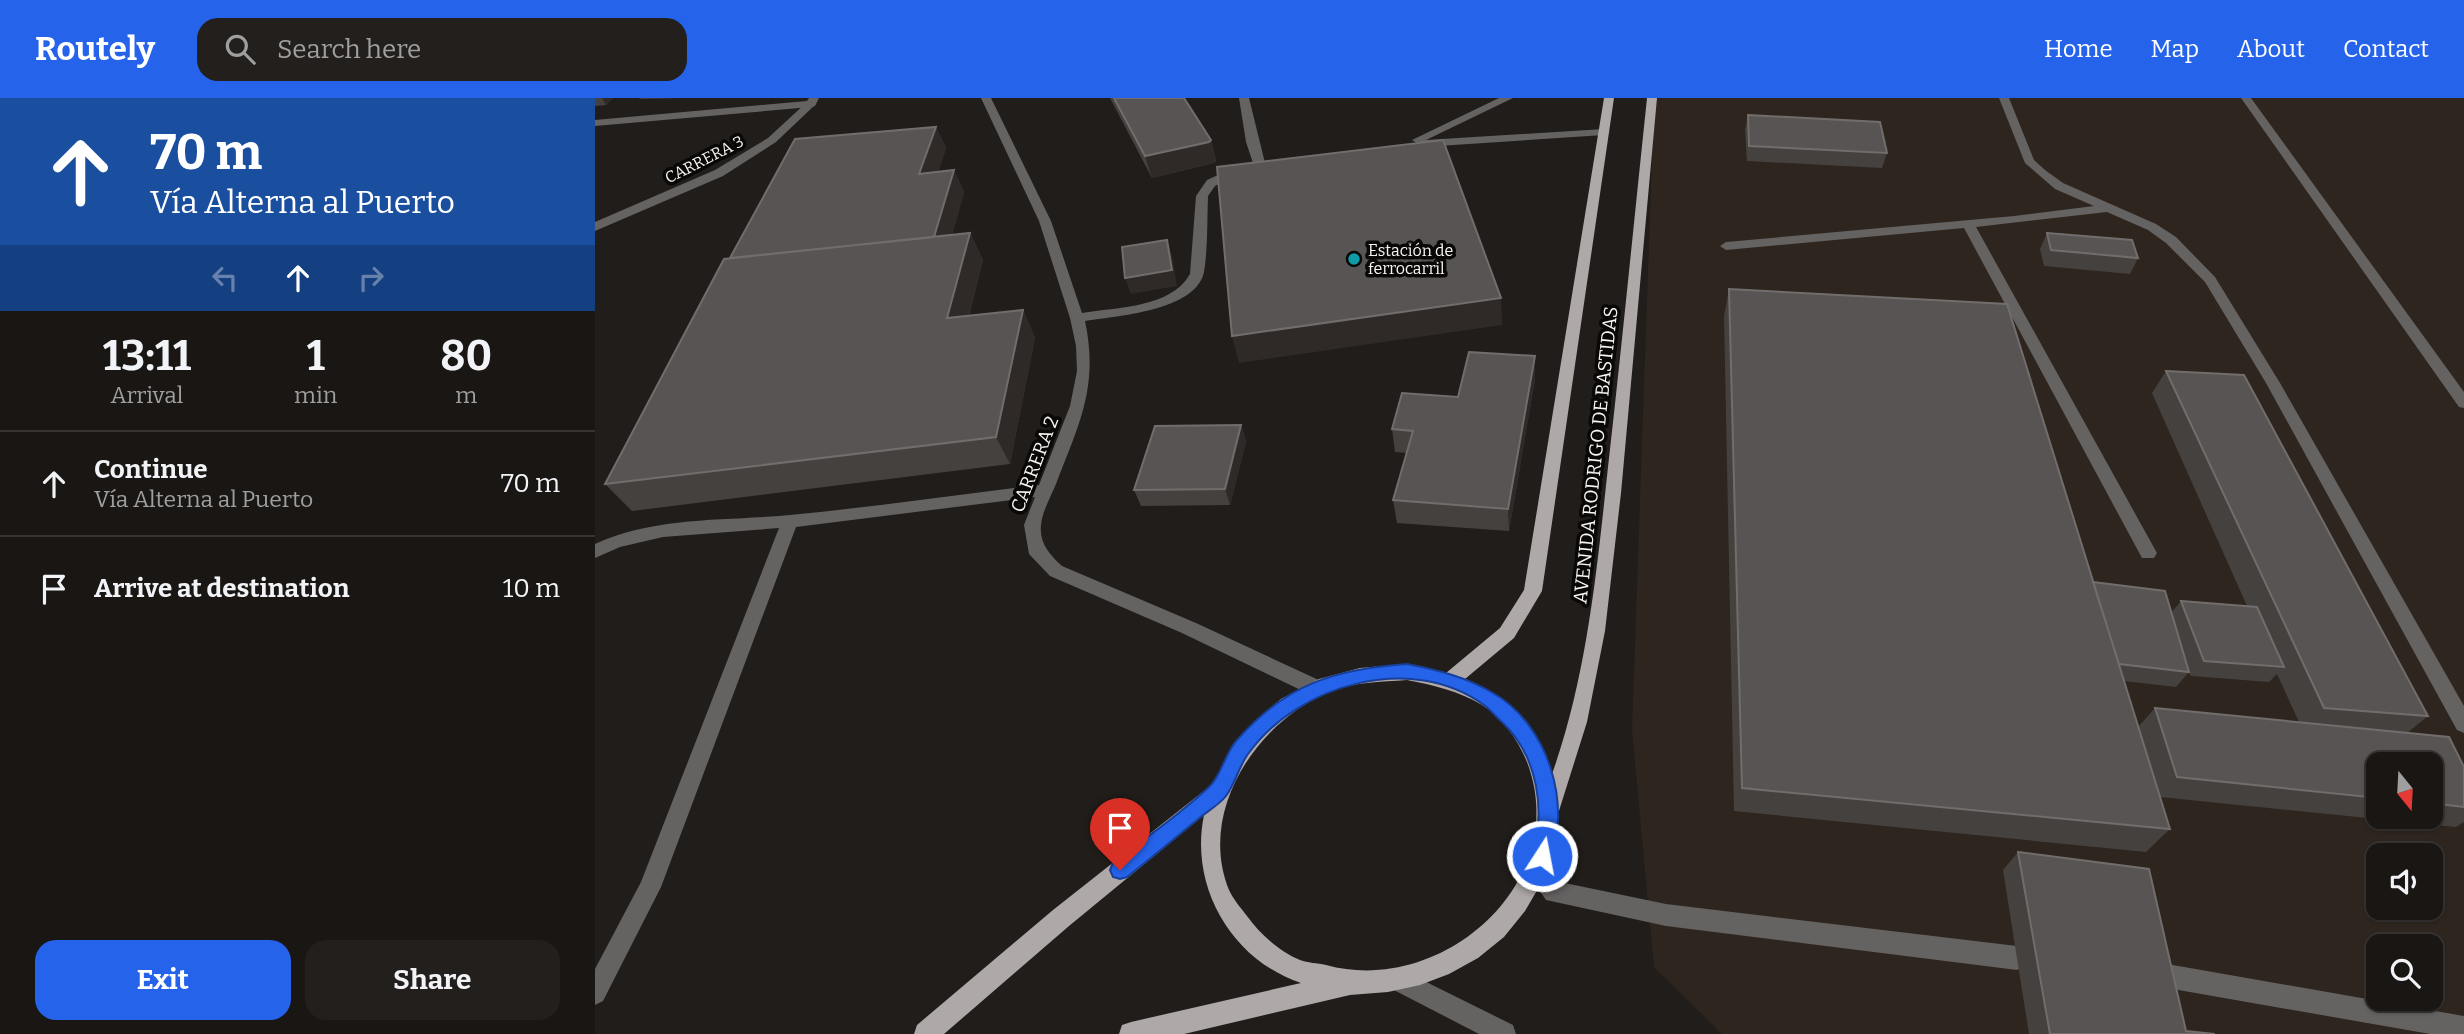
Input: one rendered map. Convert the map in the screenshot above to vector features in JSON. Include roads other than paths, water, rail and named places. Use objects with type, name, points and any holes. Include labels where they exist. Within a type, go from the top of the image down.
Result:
[{"type":"main road","name":"AVENIDA RODRIGO DE BASTIDAS","points":[[1451,680],[1507,633],[1533,592],[1609,98]]},
{"type":"main road","name":"AVENIDA RODRIGO DE BASTIDAS","points":[[1549,811],[1568,762],[1583,705],[1603,599],[1652,98]]},
{"type":"main road","points":[[1131,1034],[1351,983],[1398,980],[1443,965],[1483,941],[1515,909],[1537,871],[1546,841],[1549,811],[1542,767],[1521,729],[1490,699],[1451,680],[1407,671],[1360,675],[1316,688],[1275,714],[1241,748],[1219,790],[1208,841],[1218,892],[1247,936],[1293,969],[1351,983]]},
{"type":"main road","points":[[926,1034],[1061,918],[1219,790]]},
{"type":"street","name":"CARRERA 2","points":[[986,98],[1045,221],[1077,318],[1083,345],[1084,371],[1080,394],[1032,525],[1038,554],[1056,571],[1189,628],[1316,688]]},
{"type":"street","points":[[1077,318],[1165,301],[1183,294],[1195,283],[1202,196],[1211,183],[1266,162],[1252,142],[1244,98]]},
{"type":"street","points":[[1508,98],[1408,145],[1604,132]]},
{"type":"street","points":[[2004,98],[2029,161],[2059,186],[2152,227],[2171,240],[2210,280],[2273,383],[2464,724]]},
{"type":"street","points":[[2246,98],[2464,403]]},
{"type":"street","points":[[595,123],[812,101]]},
{"type":"street","name":"CARRERA 3","points":[[595,227],[719,173],[772,141],[812,101]]},
{"type":"street","points":[[1726,246],[1968,224],[2107,208]]},
{"type":"street","points":[[1968,224],[2148,553]]},
{"type":"street","points":[[595,551],[609,543],[652,533],[790,521],[1045,490]]},
{"type":"street","points":[[595,992],[650,887],[790,521]]},
{"type":"street","points":[[1537,871],[1554,891],[1666,915],[2017,958]]},
{"type":"street","points":[[2147,973],[2464,1028]]},
{"type":"street","points":[[1398,980],[1504,1034]]},
{"type":"place","name":"Estación de ferrocarril","points":[[1354,259]]}]
